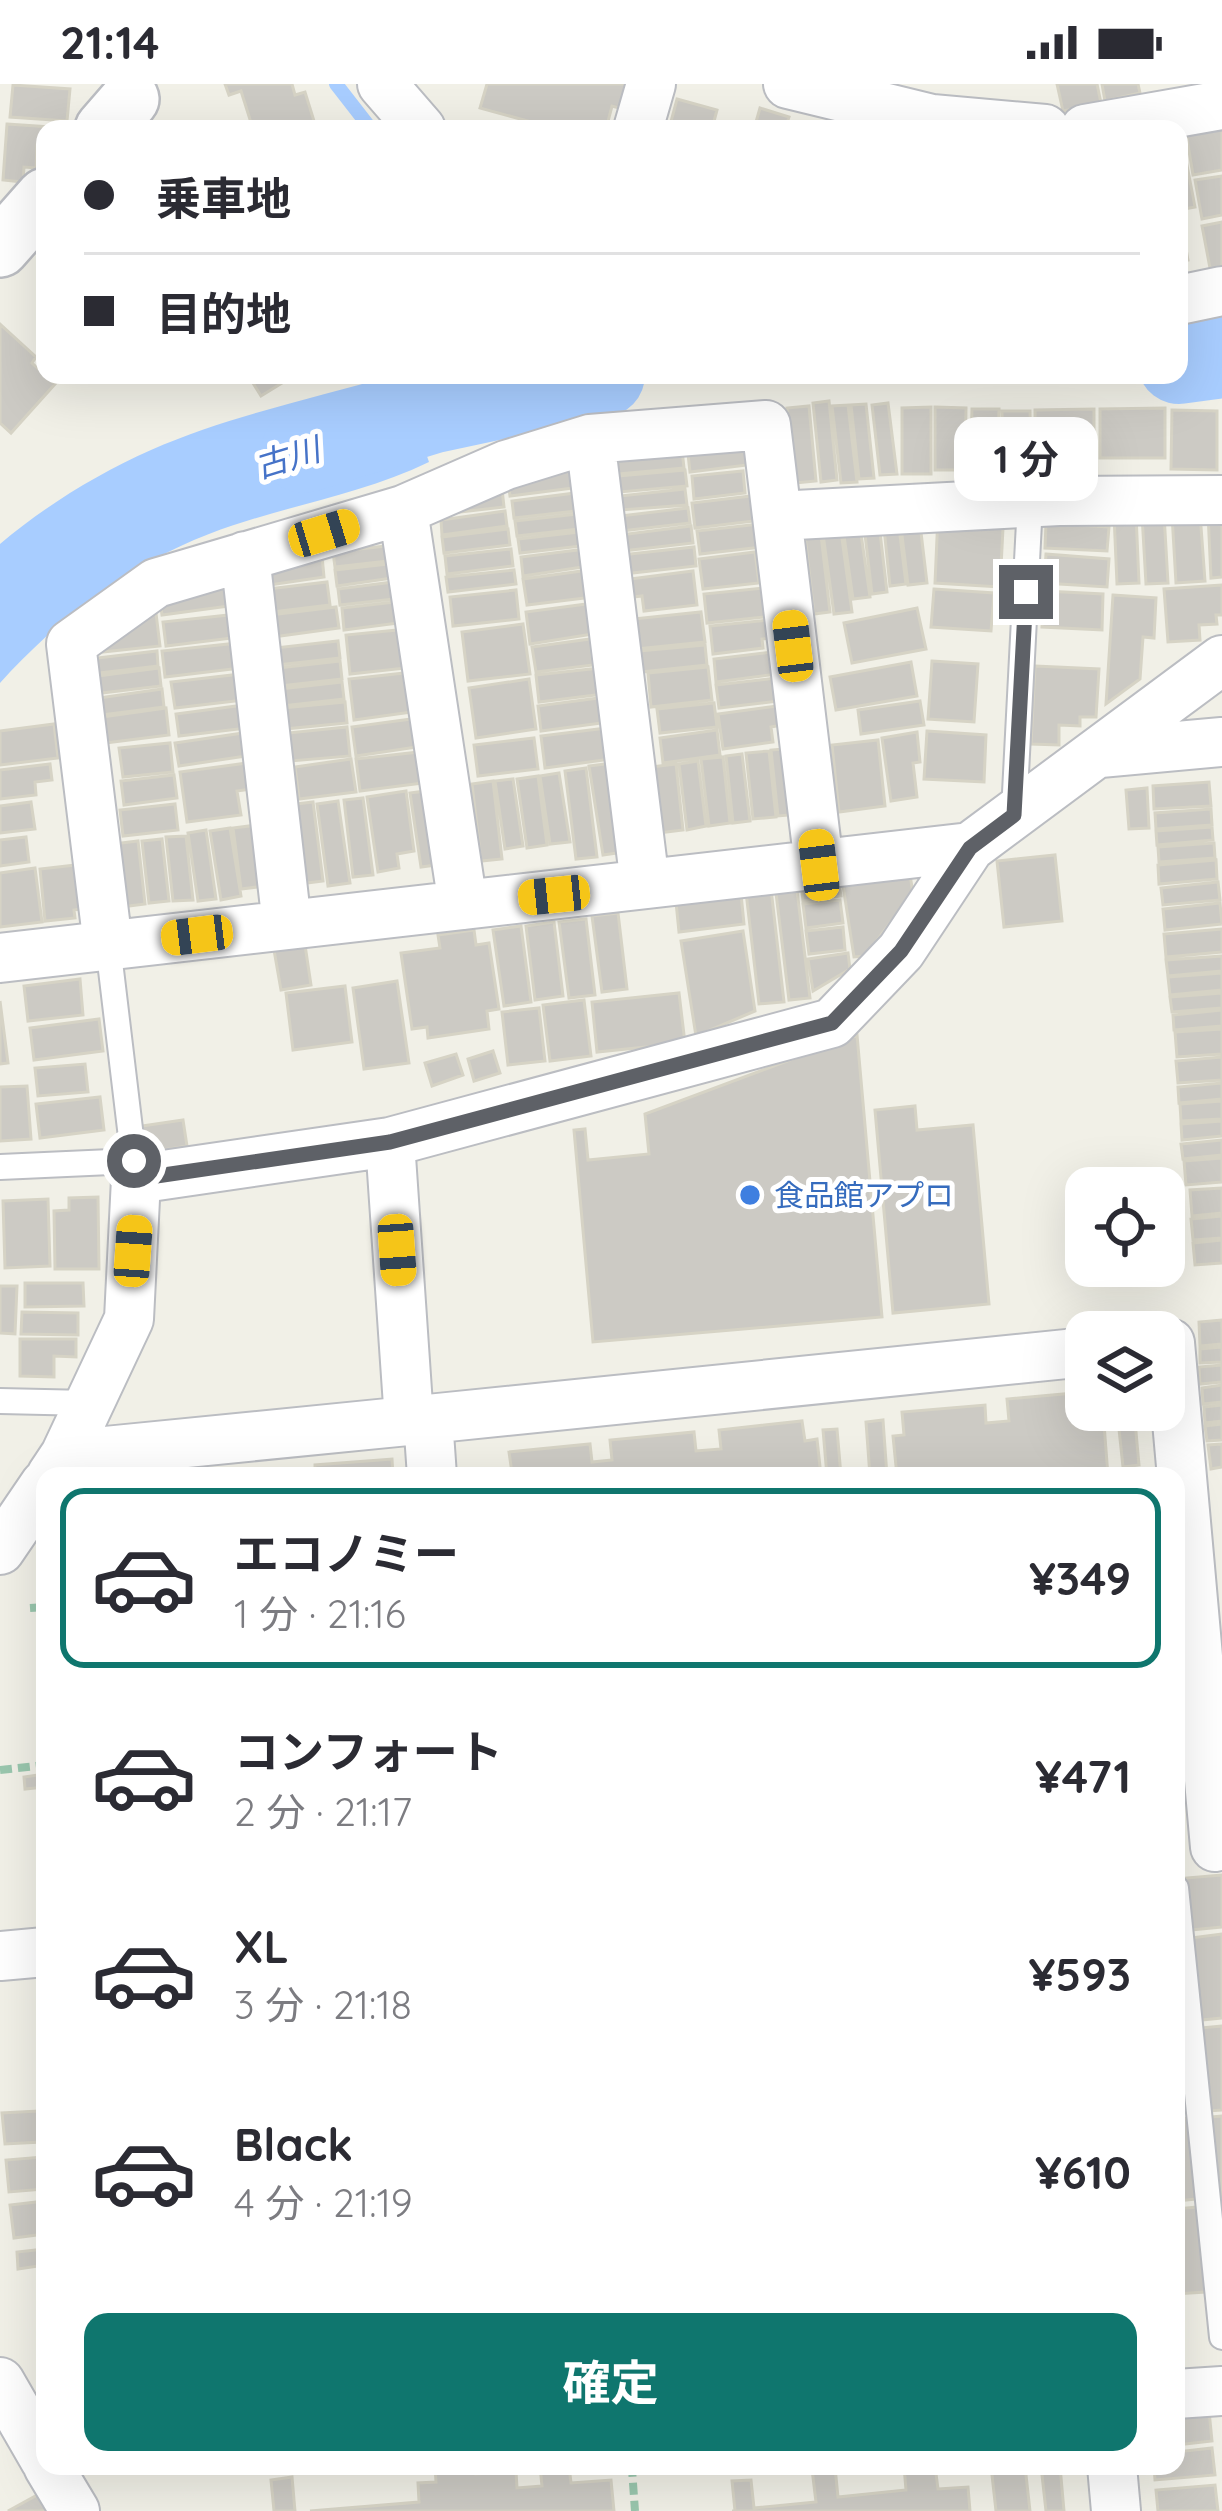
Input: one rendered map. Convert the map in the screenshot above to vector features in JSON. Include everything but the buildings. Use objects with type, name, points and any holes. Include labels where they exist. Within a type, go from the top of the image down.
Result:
[{"type":"street","points":[[382,84],[413,120]]},
{"type":"street","points":[[641,120],[651,84]]},
{"type":"street","points":[[788,84],[943,120]]},
{"type":"street","points":[[1110,120],[1170,99],[1222,105]]},
{"type":"street","points":[[0,248],[36,207]]},
{"type":"street","points":[[1188,298],[1222,291]]},
{"type":"street","points":[[108,946],[70,644],[156,583],[403,510],[506,465],[590,439],[766,425],[819,865]]},
{"type":"street","points":[[590,439],[645,884]]},
{"type":"street","points":[[777,516],[1030,502],[1222,500]]},
{"type":"street","points":[[403,510],[463,905]]},
{"type":"street","points":[[244,556],[287,925]]},
{"type":"street","points":[[57,1467],[129,1319],[135,1170],[390,1142],[832,1023],[901,951],[970,848],[1222,660]]},
{"type":"street","points":[[1100,753],[1222,743]]},
{"type":"street","points":[[0,958],[970,848]]},
{"type":"street","points":[[390,1142],[418,1419],[430,1467]]},
{"type":"street","points":[[88,1467],[418,1419],[1065,1354]]},
{"type":"street","points":[[1176,1431],[1178,1467]]},
{"type":"street","points":[[0,1550],[36,1498]]},
{"type":"street","points":[[1185,1566],[1204,1848]]},
{"type":"street","points":[[0,1956],[36,1953]]},
{"type":"street","points":[[0,2382],[36,2444]]},
{"type":"street","points":[[54,2475],[75,2511]]},
{"type":"street","points":[[1113,2475],[1116,2511]]},
{"type":"lane","points":[[1014,815],[1030,502]]},
{"type":"lane","points":[[0,1167],[135,1170],[108,946]]},
{"type":"lane","points":[[0,1401],[89,1403]]},
{"type":"lane","points":[[1185,1976],[1222,2337]]},
{"type":"path","points":[[30,1608],[36,1607]]},
{"type":"path","points":[[0,1770],[36,1767]]},
{"type":"path","points":[[632,2475],[635,2511]]},
{"type":"water","points":[[361,384],[402,384],[429,462],[375,484],[236,524],[150,561],[70,616],[0,683],[0,544],[111,469],[240,418]]},
{"type":"waterway","points":[[336,84],[364,120]]},
{"type":"waterway","name":"古川","points":[[1188,361],[1222,356]]},
{"type":"waterway","points":[[430,412],[431,384]]},
{"type":"waterway","name":"古川","points":[[303,451],[430,412],[561,384]]},
{"type":"place","name":"食品館アプロ","points":[[750,1195]]},
{"type":"route","points":[[134,1161],[136,1179],[390,1142],[832,1023],[901,951],[970,848],[1014,815],[1026,592]]}]
